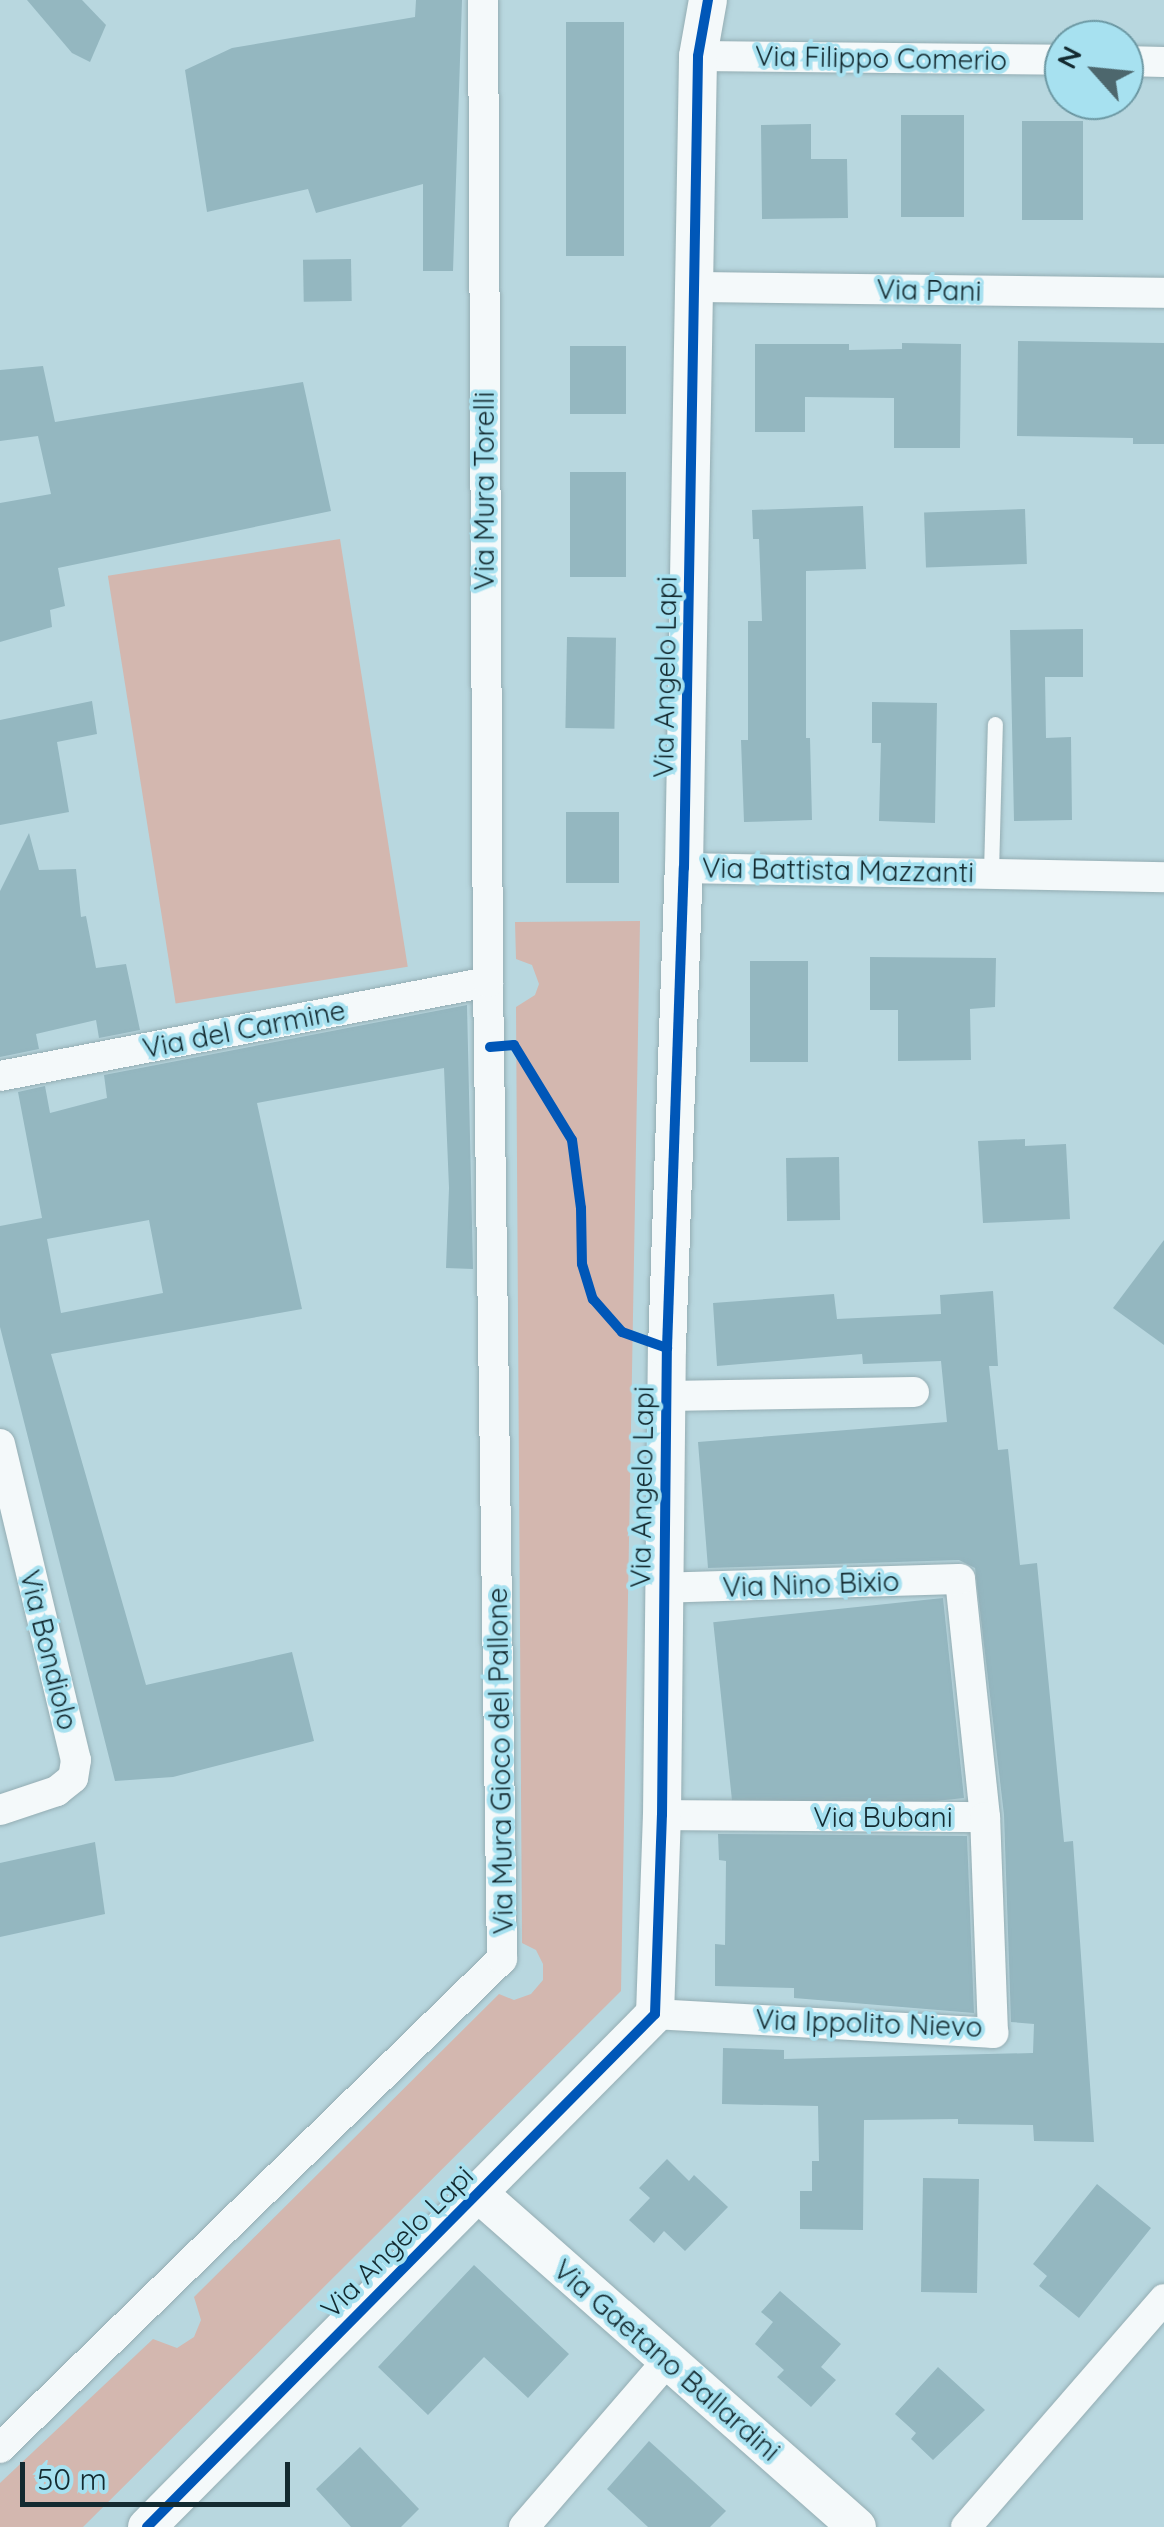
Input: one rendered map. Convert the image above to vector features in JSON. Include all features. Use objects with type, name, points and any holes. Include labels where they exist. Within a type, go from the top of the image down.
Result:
[{"type":"street","name":"Via Mura Torelli","points":[[483,0],[488,982]]},
{"type":"street","name":"Via Angelo Lapi","points":[[167,2518],[654,2014],[662,1815],[666,1396],[684,868],[698,56],[708,0]]},
{"type":"street","name":"Via Filippo Comerio","points":[[698,56],[1044,60]]},
{"type":"street","name":"Via Pani","points":[[693,287],[1164,293]]},
{"type":"street","name":"Via Battista Mazzanti","points":[[684,868],[1164,877]]},
{"type":"street","name":"Via del Carmine","points":[[0,1076],[488,982]]},
{"type":"street","name":"Via Mura Gioco del Pallone","points":[[0,2448],[502,1959],[488,982]]},
{"type":"street","points":[[666,1396],[914,1392]]},
{"type":"street","name":"Via Bondiolo","points":[[0,1444],[76,1760],[74,1778],[57,1791],[0,1810]]},
{"type":"street","name":"Via Nino Bixio","points":[[662,1588],[960,1580]]},
{"type":"street","name":"Via Bubani","points":[[662,1815],[985,1818],[960,1580]]},
{"type":"street","name":"Via Ippolito Nievo","points":[[654,2014],[993,2033],[985,1818]]},
{"type":"street","name":"Via Gaetano Ballardini","points":[[478,2193],[857,2527]]},
{"type":"street","points":[[966,2527],[1164,2299]]},
{"type":"street","points":[[524,2527],[668,2360]]},
{"type":"lane","name":"Via Battista Mazzanti","points":[[991,872],[995,724]]},
{"type":"shaded area","points":[[340,539],[408,967],[176,1003],[108,576]]},
{"type":"shaded area","points":[[640,921],[621,1991],[83,2527],[0,2527],[0,2483],[153,2339],[177,2348],[194,2337],[201,2320],[194,2297],[499,1994],[514,2000],[531,1994],[543,1980],[543,1964],[536,1950],[522,1943],[516,1007],[535,995],[539,984],[532,965],[516,959],[515,922]]},
{"type":"building","points":[[27,0],[82,0],[106,25],[90,62],[72,53]]},
{"type":"building","points":[[416,0],[462,0],[453,271],[423,271],[423,184],[316,213],[308,189],[207,212],[185,70],[232,48],[415,17]]},
{"type":"building","points":[[566,22],[624,22],[624,256],[566,256]]},
{"type":"building","points":[[901,115],[964,115],[964,217],[901,217]]},
{"type":"building","points":[[1022,121],[1083,121],[1083,220],[1022,220]]},
{"type":"building","points":[[811,124],[811,159],[847,159],[848,218],[762,219],[761,125]]},
{"type":"building","points":[[351,259],[352,301],[304,302],[303,260]]},
{"type":"building","points":[[1018,341],[1164,343],[1164,444],[1133,444],[1133,438],[1017,436]]},
{"type":"building","points":[[902,343],[961,344],[960,448],[894,448],[894,398],[805,397],[805,432],[755,432],[755,344],[849,344],[849,350],[902,349]]},
{"type":"building","points":[[570,346],[626,346],[626,414],[570,414]]},
{"type":"building","points":[[43,366],[55,422],[303,382],[331,511],[58,568],[65,606],[50,610],[52,627],[0,642],[0,503],[51,494],[38,436],[0,441],[0,370]]},
{"type":"building","points":[[570,472],[626,472],[626,577],[570,577]]},
{"type":"building","points":[[863,506],[866,569],[806,571],[806,738],[810,738],[812,820],[744,822],[741,740],[748,740],[748,621],[762,621],[759,539],[753,539],[752,510]]},
{"type":"building","points":[[1025,509],[1027,564],[926,567],[924,513]]},
{"type":"building","points":[[1083,629],[1083,677],[1045,677],[1046,738],[1071,737],[1072,820],[1014,821],[1010,630]]},
{"type":"building","points":[[567,637],[616,638],[614,729],[565,728]]},
{"type":"building","points":[[92,701],[97,734],[57,742],[69,812],[0,825],[0,720]]},
{"type":"building","points":[[872,702],[937,703],[935,823],[879,821],[881,743],[872,743]]},
{"type":"building","points":[[566,812],[619,812],[619,883],[566,883]]},
{"type":"building","points":[[29,833],[39,870],[76,869],[81,917],[86,916],[96,968],[126,964],[140,1030],[99,1038],[96,1020],[36,1034],[39,1049],[0,1057],[0,891]]},
{"type":"building","points":[[870,957],[996,958],[995,1007],[970,1009],[971,1060],[898,1061],[898,1010],[870,1010]]},
{"type":"building","points":[[750,961],[808,961],[808,1062],[750,1062]]},
{"type":"building","points":[[467,1005],[473,1269],[446,1268],[449,1188],[444,1068],[257,1103],[302,1309],[51,1354],[146,1685],[292,1652],[314,1741],[173,1777],[115,1781],[0,1327],[0,1226],[42,1218],[18,1092],[45,1086],[50,1113],[107,1098],[104,1075]],"holes":[[[149,1220],[163,1293],[61,1313],[47,1239]]]},
{"type":"building","points":[[1025,1139],[1025,1146],[1066,1144],[1070,1219],[983,1223],[978,1141]]},
{"type":"building","points":[[839,1157],[840,1220],[787,1221],[786,1158]]},
{"type":"building","points":[[1164,1240],[1164,1345],[1113,1308]]},
{"type":"building","points":[[993,1291],[998,1366],[989,1366],[998,1450],[1008,1449],[1020,1565],[1037,1563],[1064,1842],[1073,1841],[1094,2142],[1034,2141],[1033,2125],[958,2124],[958,2119],[864,2120],[863,2230],[800,2229],[800,2191],[812,2191],[812,2161],[819,2161],[818,2106],[722,2104],[723,2048],[784,2050],[784,2059],[1033,2053],[1034,2024],[1011,2022],[1004,1815],[975,1568],[959,1560],[708,1568],[698,1442],[947,1422],[941,1361],[863,1364],[862,1354],[717,1366],[713,1303],[834,1294],[837,1319],[941,1314],[940,1295]]},
{"type":"building","points":[[943,1598],[964,1798],[734,1822],[713,1622]]},
{"type":"building","points":[[718,1834],[967,1836],[974,2013],[794,1998],[794,1988],[715,1986],[715,1944],[725,1945],[726,1861],[719,1860]]},
{"type":"building","points":[[95,1842],[105,1914],[0,1937],[0,1863]]},
{"type":"building","points":[[667,2159],[689,2181],[694,2175],[728,2207],[685,2251],[664,2231],[654,2243],[629,2220],[650,2198],[639,2188]]},
{"type":"building","points":[[923,2178],[979,2179],[977,2293],[921,2292]]},
{"type":"building","points":[[1097,2184],[1151,2228],[1079,2318],[1039,2286],[1047,2276],[1033,2264]]},
{"type":"building","points":[[474,2265],[569,2354],[528,2398],[484,2357],[428,2415],[378,2367]]},
{"type":"building","points":[[780,2291],[841,2344],[821,2367],[836,2380],[811,2407],[777,2377],[784,2370],[755,2344],[773,2322],[761,2312]]},
{"type":"building","points":[[938,2367],[985,2410],[933,2460],[911,2439],[916,2433],[895,2414]]},
{"type":"building","points":[[649,2441],[726,2511],[710,2527],[648,2527],[607,2489]]},
{"type":"building","points":[[360,2447],[419,2509],[401,2527],[351,2527],[316,2489]]},
{"type":"cycle path","points":[[147,2527],[655,2014],[662,1815],[667,1348],[684,868],[698,56],[708,0]]},
{"type":"cycle path","points":[[490,1047],[514,1045],[572,1140],[581,1208],[582,1264],[593,1299],[622,1332],[667,1348]]}]
